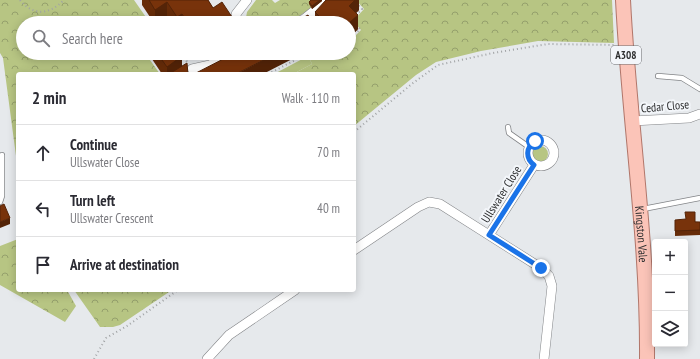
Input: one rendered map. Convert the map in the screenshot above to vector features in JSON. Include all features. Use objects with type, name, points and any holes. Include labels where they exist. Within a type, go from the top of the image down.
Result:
[{"type":"main road","name":"A308","points":[[623,0],[631,116]]},
{"type":"main road","name":"Kingston Vale","points":[[631,116],[646,299],[647,359]]},
{"type":"street","points":[[236,16],[248,0]]},
{"type":"street","points":[[309,16],[328,0]]},
{"type":"street","points":[[192,69],[210,65],[219,60]]},
{"type":"street","name":"Cedar Close","points":[[631,116],[689,118],[700,114]]},
{"type":"street","name":"Ullswater Close","points":[[544,140],[551,145],[554,151],[552,160],[546,165],[534,165],[528,158],[528,148],[535,141],[544,140]]},
{"type":"street","name":"Ullswater Close","points":[[489,235],[534,165]]},
{"type":"street","points":[[356,249],[418,207],[429,202],[440,204],[541,268],[549,276],[552,286],[544,359]]},
{"type":"street","points":[[207,359],[229,335],[292,292]]},
{"type":"lane","points":[[658,76],[682,78],[700,89]]},
{"type":"lane","points":[[508,127],[509,133],[528,148]]},
{"type":"lane","points":[[0,202],[2,196],[2,155]]},
{"type":"lane","points":[[639,210],[700,198]]},
{"type":"path","points":[[20,0],[25,6],[40,12],[55,8],[64,0]]},
{"type":"path","points":[[355,16],[362,10],[357,5]]},
{"type":"path","points":[[356,25],[360,29],[356,33]]},
{"type":"path","points":[[356,130],[413,82],[438,66],[493,53],[548,44],[617,45]]},
{"type":"path","points":[[272,72],[295,60]]},
{"type":"path","points":[[94,359],[106,338],[127,326],[175,292]]},
{"type":"green space","points":[[0,0],[134,0],[145,16],[16,16],[16,60],[150,60],[159,72],[16,72],[16,156],[3,58],[0,53]]},
{"type":"green space","points":[[256,0],[272,0],[275,3],[280,0],[323,0],[299,16],[246,16],[247,12]]},
{"type":"green space","points":[[356,0],[612,0],[614,43],[538,41],[481,51],[436,62],[416,75],[356,124],[356,72],[297,72],[312,64],[310,60],[356,60],[356,35],[361,30],[356,24],[356,18],[364,9]]},
{"type":"green space","points":[[300,60],[310,60],[312,64],[297,72],[278,72]]},
{"type":"green space","points":[[540,146],[547,151],[548,154],[543,161],[540,162],[533,157],[532,154],[537,147]]},
{"type":"green space","points":[[16,240],[16,292],[68,292],[76,306],[65,322],[0,285],[0,246]]},
{"type":"green space","points":[[75,292],[169,292],[120,325],[113,327],[100,327]]},
{"type":"building","points":[[149,0],[208,0],[213,8],[222,2],[231,16],[183,16],[182,14],[176,16],[167,2],[155,10]]},
{"type":"building","points":[[311,0],[320,0],[312,6],[309,2]]},
{"type":"building","points":[[326,0],[355,0],[349,6],[358,15],[356,17],[319,16],[315,12]]},
{"type":"building","points":[[162,60],[177,60],[167,67]]},
{"type":"building","points":[[221,60],[263,60],[240,72],[198,72]]},
{"type":"building","points":[[187,63],[188,72],[172,72]]},
{"type":"building","points":[[4,204],[10,218],[0,222],[0,206]]},
{"type":"building","points":[[685,212],[695,212],[695,222],[700,222],[700,230],[675,231],[675,220],[686,219]]},
{"type":"route","points":[[535,141],[528,148],[527,153],[528,158],[534,165],[489,235],[541,268]]}]
